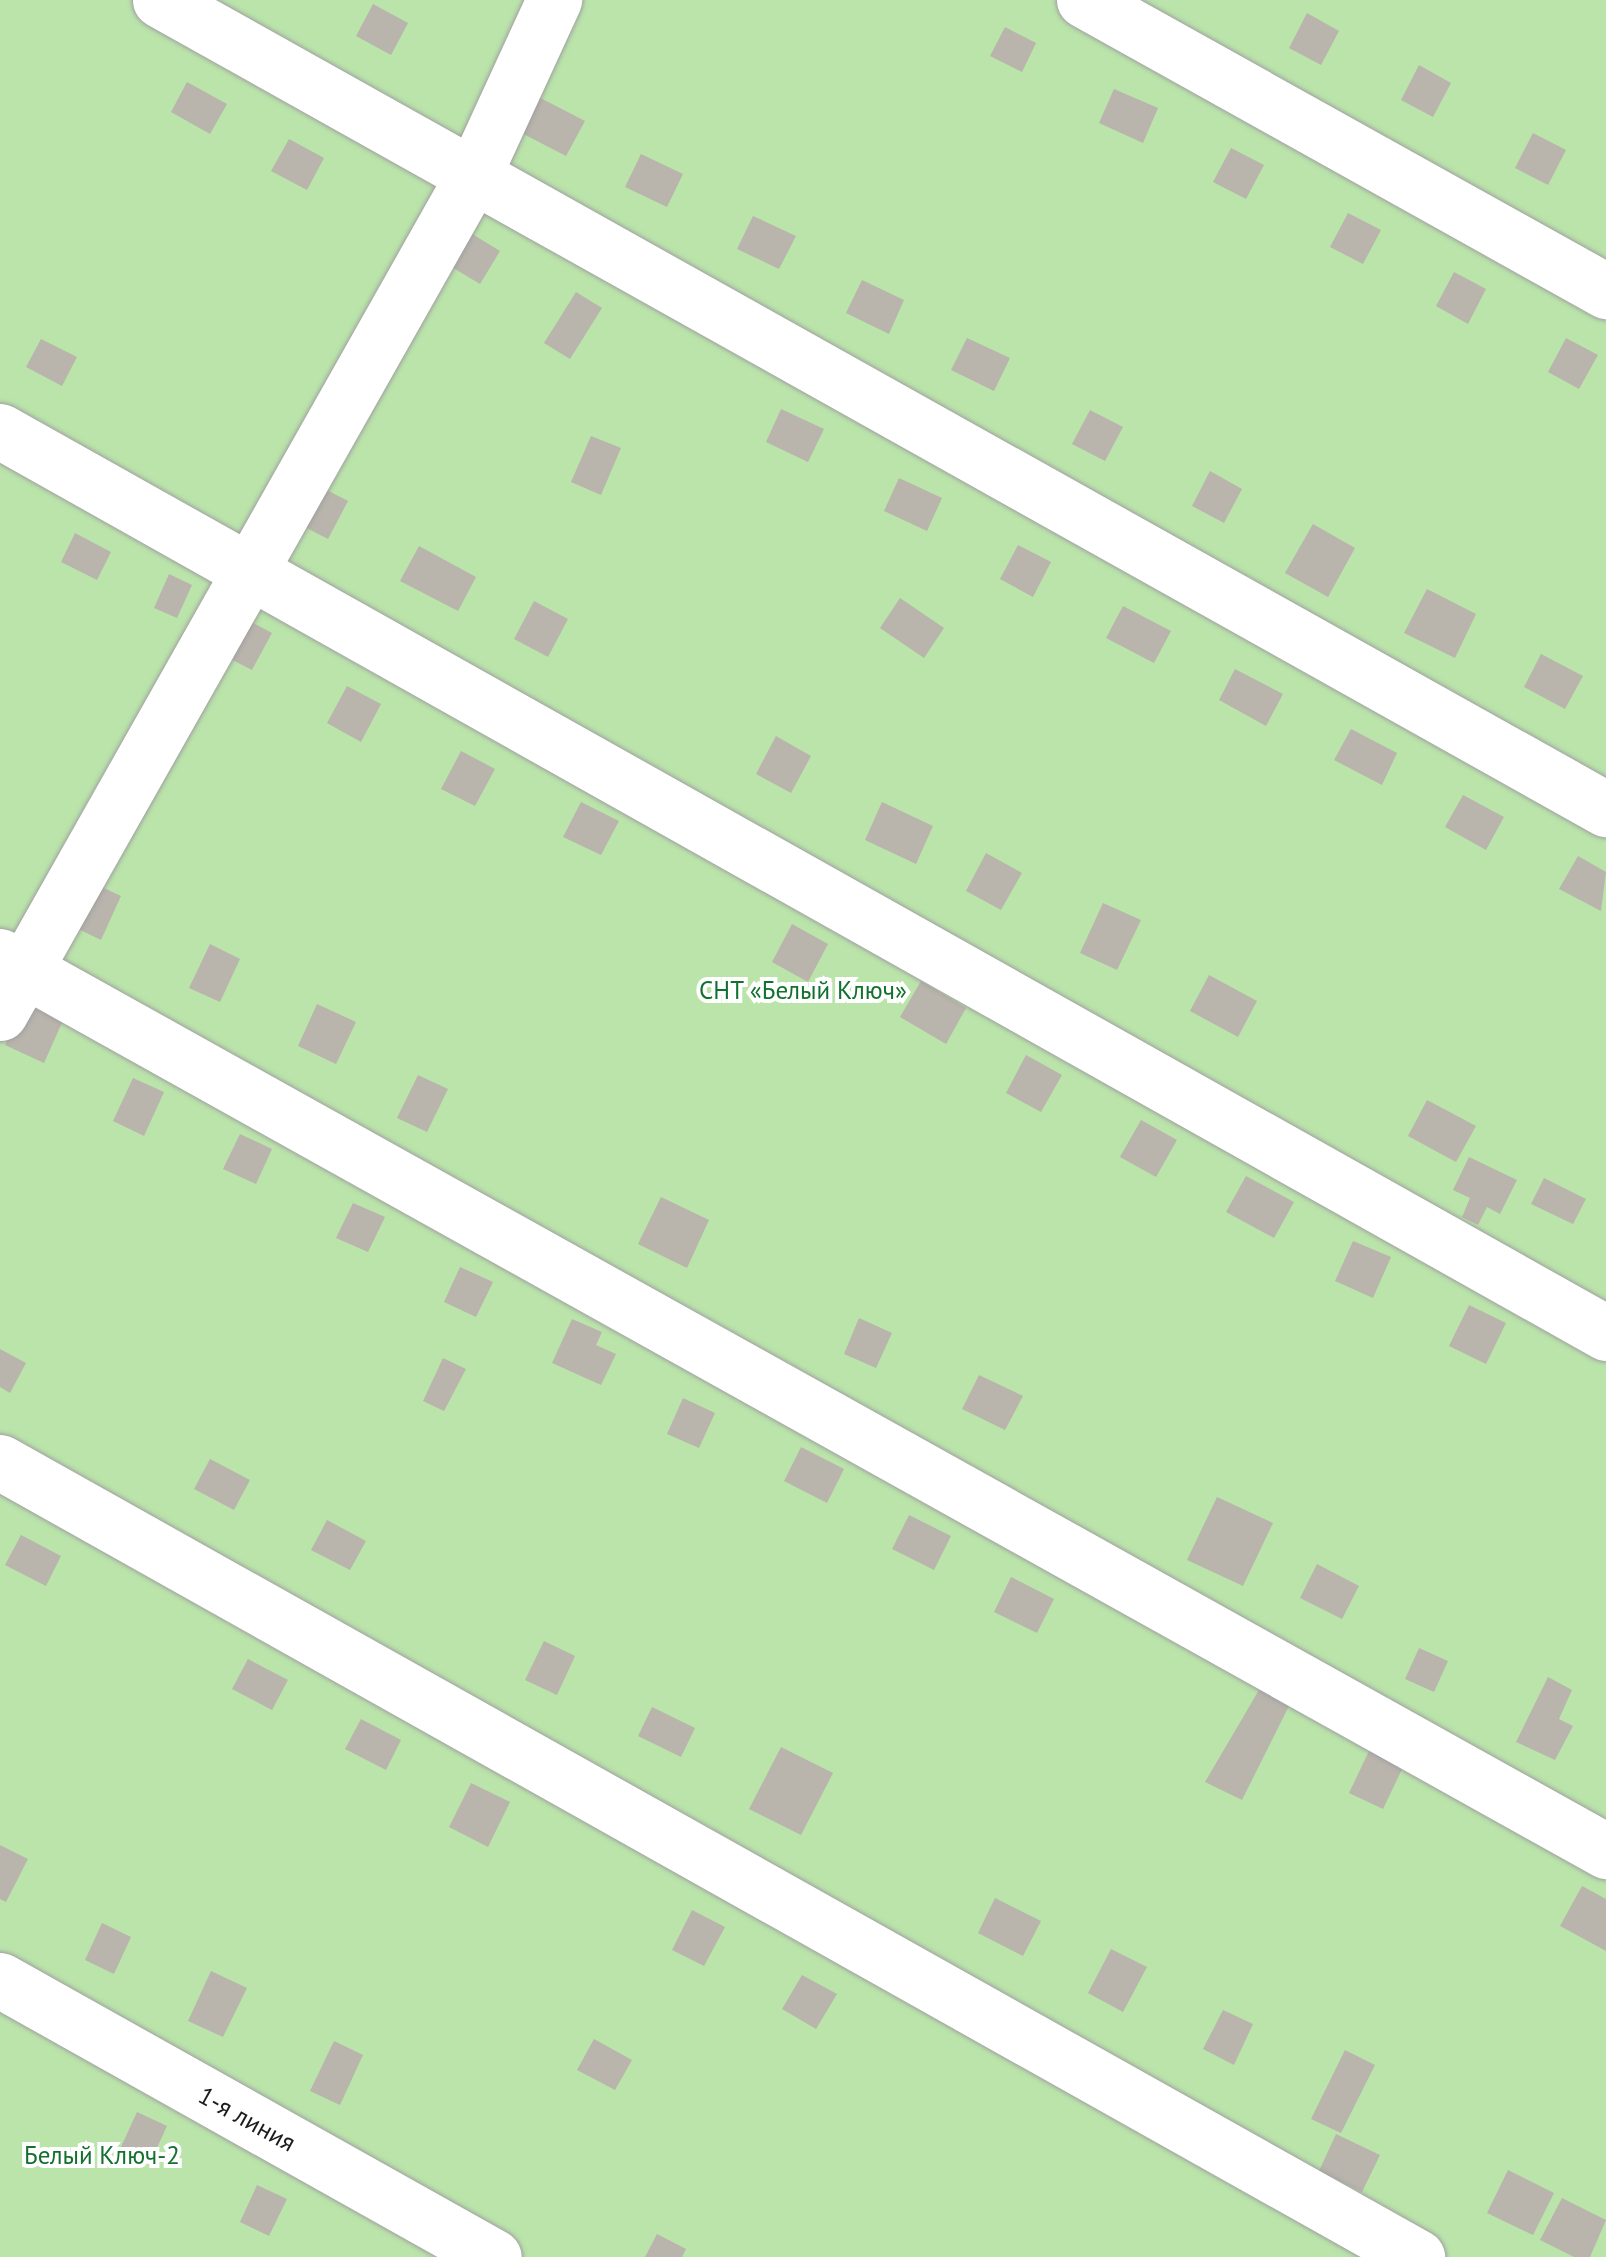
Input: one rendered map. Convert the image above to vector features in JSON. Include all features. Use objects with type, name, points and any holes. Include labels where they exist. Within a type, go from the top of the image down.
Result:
[{"type":"street","points":[[160,0],[1606,809]]},
{"type":"street","points":[[554,0],[474,174],[252,572],[8,980],[1606,1851]]},
{"type":"street","points":[[1084,0],[1606,291]]},
{"type":"street","points":[[0,431],[1606,1333]]},
{"type":"street","points":[[0,1462],[1417,2257]]},
{"type":"street","name":"1-я линия","points":[[0,1980],[494,2257]]},
{"type":"green space","name":"СНТ «Белый Ключ»","points":[[0,0],[1606,0],[1606,2257],[0,2257]]},
{"type":"building","points":[[373,4],[408,23],[391,55],[356,36]]},
{"type":"building","points":[[1307,13],[1339,31],[1321,65],[1289,48]]},
{"type":"building","points":[[1005,27],[1036,43],[1022,72],[990,56]]},
{"type":"building","points":[[1419,65],[1451,83],[1433,117],[1401,100]]},
{"type":"building","points":[[187,82],[227,104],[210,134],[171,112]]},
{"type":"building","points":[[1114,89],[1158,108],[1143,143],[1099,123]]},
{"type":"building","points":[[527,91],[585,121],[566,156],[508,126]]},
{"type":"building","points":[[1533,133],[1566,150],[1548,185],[1515,168]]},
{"type":"building","points":[[289,139],[324,158],[307,190],[271,171]]},
{"type":"building","points":[[1231,148],[1264,165],[1246,199],[1213,182]]},
{"type":"building","points":[[641,154],[683,174],[667,207],[625,187]]},
{"type":"building","points":[[1348,213],[1381,230],[1363,264],[1330,247]]},
{"type":"building","points":[[753,216],[796,236],[779,269],[737,249]]},
{"type":"building","points":[[456,224],[500,251],[480,284],[435,257]]},
{"type":"building","points":[[1454,272],[1486,289],[1468,324],[1436,306]]},
{"type":"building","points":[[862,280],[904,300],[889,334],[846,313]]},
{"type":"building","points":[[576,292],[602,308],[570,359],[544,343]]},
{"type":"building","points":[[967,338],[1010,358],[994,391],[951,370]]},
{"type":"building","points":[[1566,338],[1598,355],[1579,389],[1548,372]]},
{"type":"building","points":[[41,339],[77,357],[62,386],[26,367]]},
{"type":"building","points":[[781,409],[824,429],[808,462],[766,442]]},
{"type":"building","points":[[1090,410],[1123,427],[1105,461],[1072,444]]},
{"type":"building","points":[[591,436],[621,448],[601,495],[571,482]]},
{"type":"building","points":[[1210,471],[1242,489],[1224,523],[1192,506]]},
{"type":"building","points":[[899,478],[942,498],[927,531],[884,511]]},
{"type":"building","points":[[313,483],[348,501],[328,539],[293,521]]},
{"type":"building","points":[[1313,524],[1355,548],[1328,597],[1285,573]]},
{"type":"building","points":[[75,533],[111,552],[97,580],[61,562]]},
{"type":"building","points":[[1018,545],[1051,562],[1033,597],[1000,579]]},
{"type":"building","points":[[419,546],[476,577],[458,611],[400,581]]},
{"type":"building","points":[[169,574],[192,585],[177,618],[154,608]]},
{"type":"building","points":[[1427,589],[1476,614],[1455,658],[1404,633]]},
{"type":"building","points":[[900,598],[944,628],[924,658],[880,628]]},
{"type":"building","points":[[534,601],[568,619],[548,657],[514,639]]},
{"type":"building","points":[[1123,606],[1171,631],[1154,663],[1106,638]]},
{"type":"building","points":[[238,615],[272,633],[252,670],[217,652]]},
{"type":"building","points":[[1541,654],[1583,676],[1565,709],[1524,687]]},
{"type":"building","points":[[1235,669],[1283,694],[1266,726],[1219,700]]},
{"type":"building","points":[[347,686],[381,704],[361,742],[327,723]]},
{"type":"building","points":[[1351,729],[1397,753],[1382,785],[1334,760]]},
{"type":"building","points":[[776,736],[811,756],[791,793],[756,774]]},
{"type":"building","points":[[461,751],[495,769],[475,806],[441,789]]},
{"type":"building","points":[[1463,795],[1504,817],[1486,850],[1445,827]]},
{"type":"building","points":[[581,802],[619,821],[601,855],[563,837]]},
{"type":"building","points":[[882,802],[933,826],[916,864],[865,840]]},
{"type":"building","points":[[986,853],[1022,873],[1001,910],[966,891]]},
{"type":"building","points":[[1578,856],[1606,872],[1601,911],[1559,889]]},
{"type":"building","points":[[91,882],[121,896],[101,940],[70,925]]},
{"type":"building","points":[[1103,903],[1141,920],[1117,970],[1080,953]]},
{"type":"building","points":[[792,924],[828,944],[808,982],[772,962]]},
{"type":"building","points":[[210,944],[240,959],[220,1002],[189,988]]},
{"type":"building","points":[[1209,975],[1257,1001],[1238,1037],[1190,1011]]},
{"type":"building","points":[[921,981],[966,1008],[946,1044],[900,1017]]},
{"type":"building","points":[[27,998],[65,1016],[44,1063],[5,1045]]},
{"type":"building","points":[[317,1004],[356,1022],[336,1064],[298,1046]]},
{"type":"building","points":[[1026,1055],[1062,1075],[1041,1112],[1006,1093]]},
{"type":"building","points":[[418,1075],[448,1089],[427,1132],[397,1118]]},
{"type":"building","points":[[133,1078],[164,1092],[144,1136],[113,1121]]},
{"type":"building","points":[[1427,1100],[1476,1126],[1456,1162],[1408,1136]]},
{"type":"building","points":[[1141,1120],[1177,1140],[1156,1177],[1120,1157]]},
{"type":"building","points":[[240,1134],[272,1149],[256,1184],[223,1169]]},
{"type":"building","points":[[1469,1157],[1517,1180],[1500,1214],[1487,1207],[1478,1225],[1462,1217],[1470,1198],[1453,1190]]},
{"type":"building","points":[[1246,1176],[1294,1202],[1274,1238],[1226,1212]]},
{"type":"building","points":[[1544,1178],[1586,1199],[1573,1224],[1531,1204]]},
{"type":"building","points":[[661,1197],[709,1220],[687,1268],[638,1244]]},
{"type":"building","points":[[353,1203],[385,1217],[368,1252],[336,1238]]},
{"type":"building","points":[[1353,1241],[1391,1257],[1373,1298],[1335,1281]]},
{"type":"building","points":[[460,1267],[493,1282],[476,1317],[444,1302]]},
{"type":"building","points":[[1469,1305],[1506,1323],[1486,1364],[1449,1346]]},
{"type":"building","points":[[859,1318],[892,1333],[876,1368],[844,1354]]},
{"type":"building","points":[[572,1319],[602,1332],[596,1345],[616,1354],[601,1385],[552,1363]]},
{"type":"building","points":[[0,1349],[26,1363],[10,1393],[0,1387]]},
{"type":"building","points":[[443,1358],[466,1369],[444,1411],[423,1401]]},
{"type":"building","points":[[979,1375],[1023,1396],[1005,1430],[962,1409]]},
{"type":"building","points":[[683,1398],[715,1413],[699,1448],[667,1434]]},
{"type":"building","points":[[801,1447],[844,1469],[827,1503],[784,1481]]},
{"type":"building","points":[[210,1459],[250,1480],[234,1510],[194,1489]]},
{"type":"building","points":[[1217,1497],[1273,1523],[1243,1586],[1187,1560]]},
{"type":"building","points":[[909,1515],[951,1536],[934,1570],[892,1549]]},
{"type":"building","points":[[327,1520],[366,1541],[350,1570],[311,1550]]},
{"type":"building","points":[[21,1535],[61,1556],[46,1586],[5,1565]]},
{"type":"building","points":[[1317,1564],[1359,1586],[1342,1619],[1300,1598]]},
{"type":"building","points":[[1011,1577],[1054,1599],[1037,1633],[994,1612]]},
{"type":"building","points":[[544,1641],[575,1656],[557,1695],[525,1680]]},
{"type":"building","points":[[1419,1648],[1448,1661],[1434,1692],[1405,1679]]},
{"type":"building","points":[[248,1659],[288,1680],[272,1710],[232,1689]]},
{"type":"building","points":[[1548,1677],[1572,1690],[1559,1719],[1573,1726],[1555,1760],[1516,1742]]},
{"type":"building","points":[[1259,1690],[1290,1704],[1242,1800],[1205,1782]]},
{"type":"building","points":[[652,1707],[695,1728],[681,1757],[638,1736]]},
{"type":"building","points":[[361,1719],[401,1740],[386,1770],[345,1749]]},
{"type":"building","points":[[781,1747],[833,1773],[801,1835],[749,1809]]},
{"type":"building","points":[[1370,1749],[1404,1765],[1383,1809],[1349,1793]]},
{"type":"building","points":[[471,1783],[510,1802],[488,1847],[449,1827]]},
{"type":"building","points":[[0,1845],[28,1859],[6,1902],[0,1899]]},
{"type":"building","points":[[1582,1886],[1606,1899],[1606,1951],[1560,1926]]},
{"type":"building","points":[[995,1898],[1041,1921],[1023,1956],[978,1933]]},
{"type":"building","points":[[692,1910],[725,1927],[704,1966],[672,1950]]},
{"type":"building","points":[[102,1923],[131,1937],[114,1974],[85,1960]]},
{"type":"building","points":[[1111,1949],[1147,1967],[1123,2012],[1088,1993]]},
{"type":"building","points":[[211,1971],[247,1988],[223,2037],[188,2021]]},
{"type":"building","points":[[802,1975],[837,1994],[816,2029],[782,2009]]},
{"type":"building","points":[[1223,2010],[1253,2024],[1234,2065],[1203,2049]]},
{"type":"building","points":[[594,2039],[632,2060],[615,2090],[577,2070]]},
{"type":"building","points":[[334,2041],[363,2055],[340,2105],[310,2091]]},
{"type":"building","points":[[1345,2050],[1375,2065],[1341,2133],[1311,2119]]},
{"type":"building","points":[[137,2112],[167,2126],[150,2163],[120,2149]]},
{"type":"building","points":[[1336,2134],[1380,2155],[1362,2192],[1319,2171]]},
{"type":"building","points":[[1508,2170],[1554,2193],[1533,2235],[1487,2213]]},
{"type":"building","points":[[257,2185],[287,2199],[269,2236],[240,2222]]},
{"type":"building","points":[[1562,2198],[1606,2220],[1590,2257],[1574,2257],[1540,2240]]},
{"type":"building","points":[[657,2234],[686,2249],[682,2257],[645,2257]]},
{"type":"park label","name":"Белый Ключ-2","points":[[102,2155]]}]
